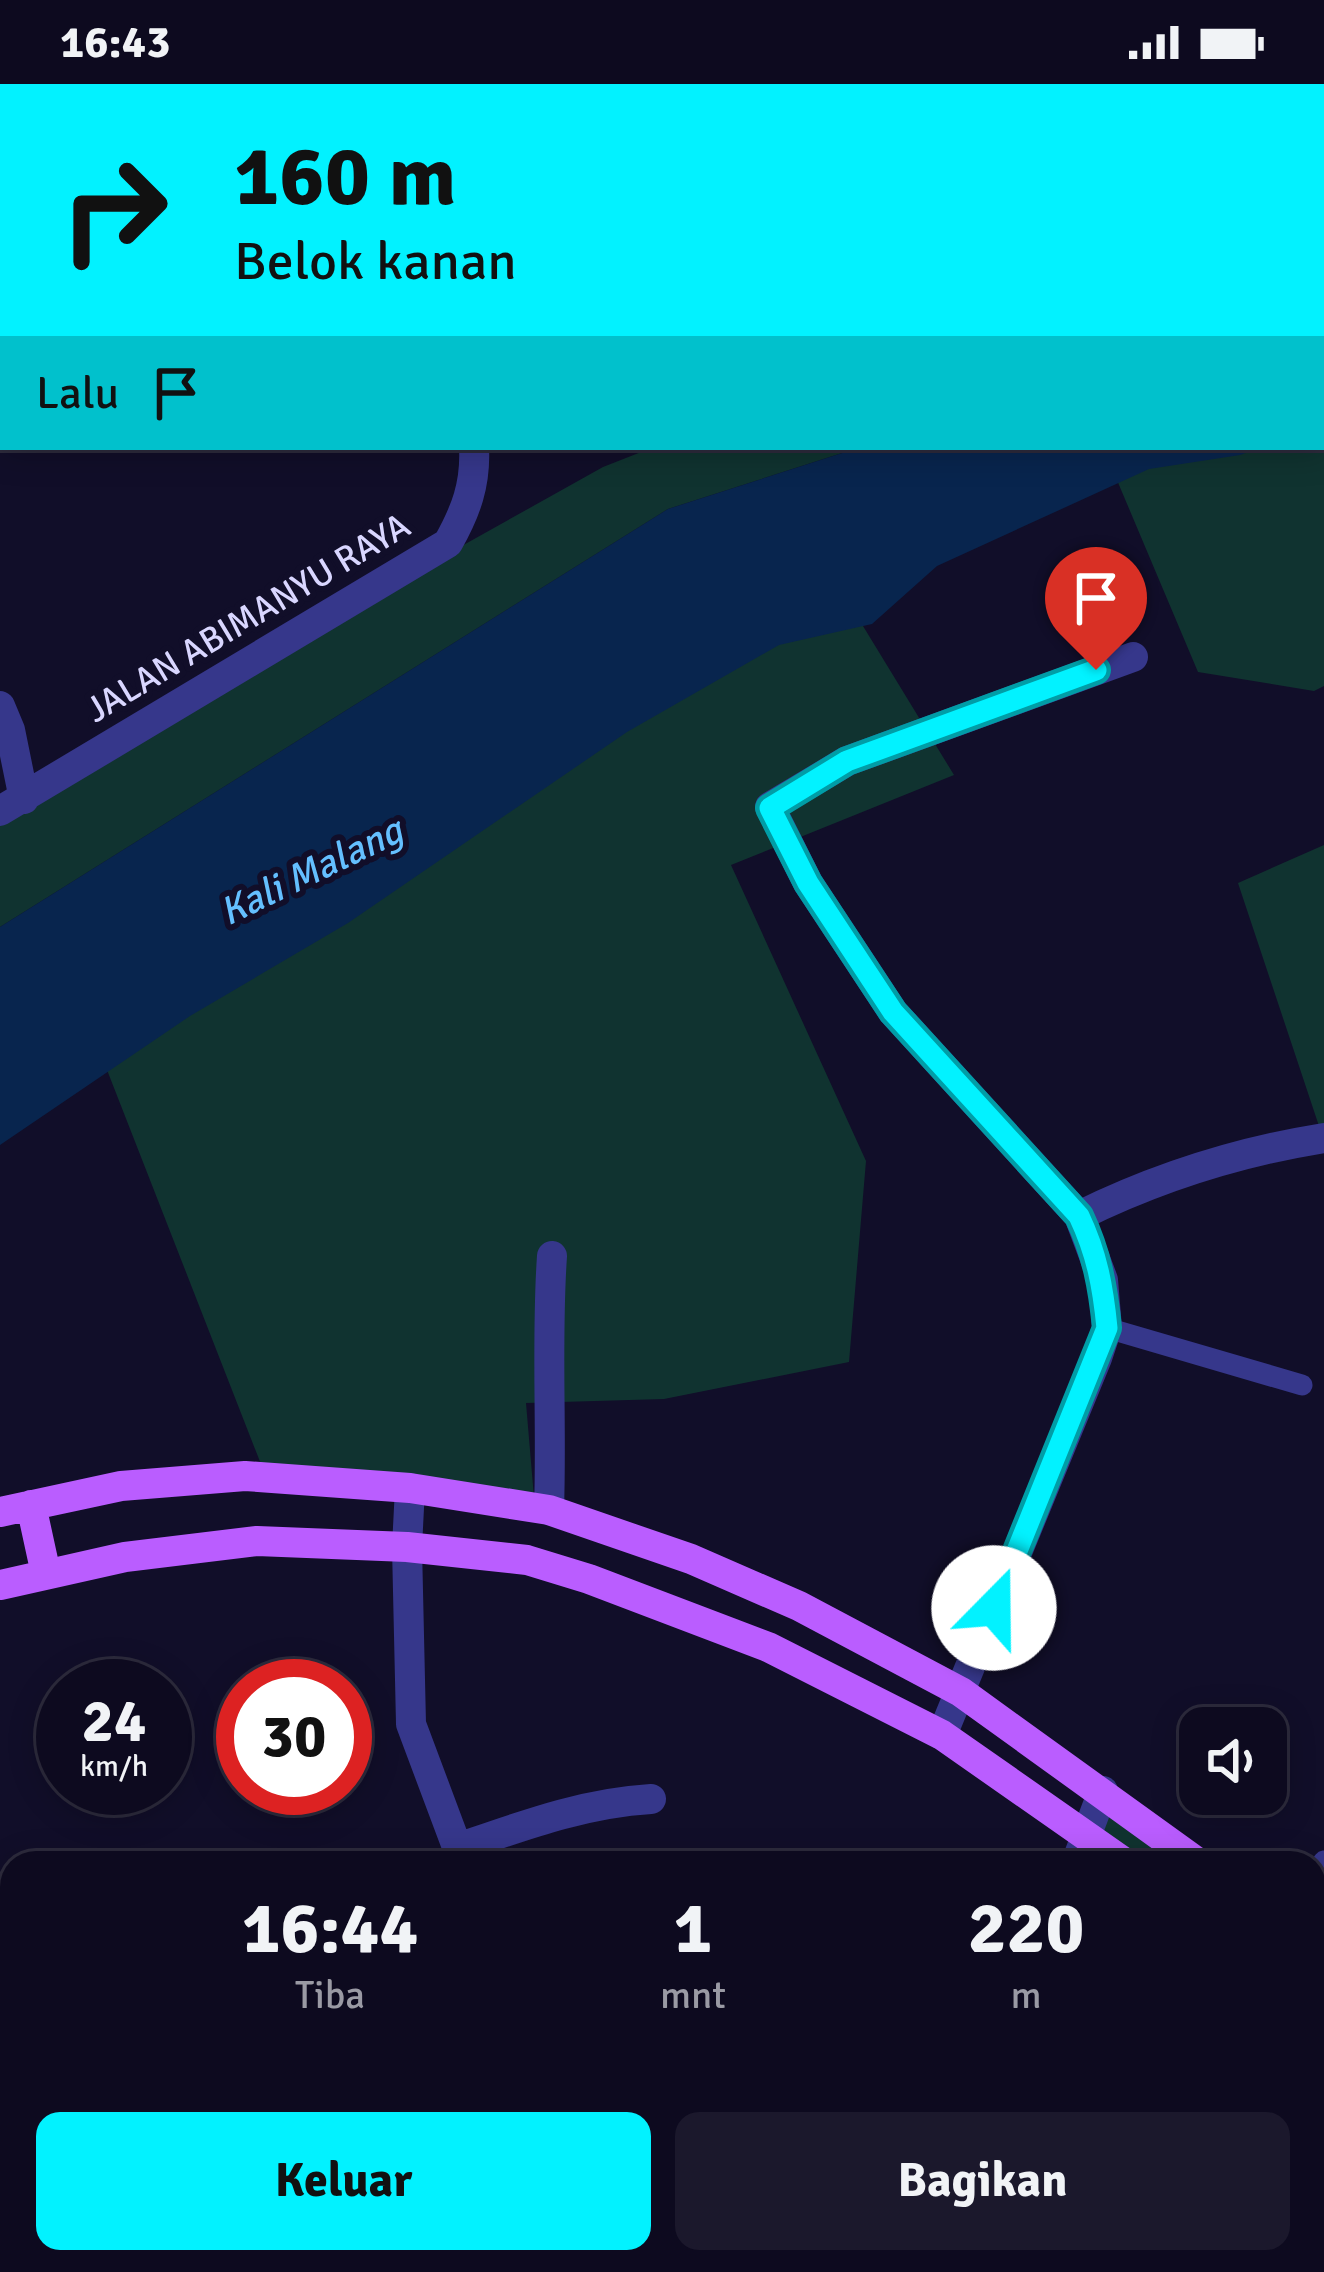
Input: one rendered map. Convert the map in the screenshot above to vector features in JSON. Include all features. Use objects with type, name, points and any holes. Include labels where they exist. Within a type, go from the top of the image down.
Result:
[{"type":"main road","points":[[0,1512],[121,1486],[245,1476],[410,1488],[549,1510],[692,1559],[799,1606],[961,1692],[1182,1851]]},
{"type":"main road","points":[[31,1505],[46,1574]]},
{"type":"main road","points":[[0,1586],[125,1557],[257,1541],[407,1547],[527,1560],[768,1647],[942,1735],[1081,1849]]},
{"type":"street","name":"JALAN ABIMANYU RAYA","points":[[12,805],[448,543],[466,509],[474,450]]},
{"type":"street","points":[[942,1735],[1107,1328],[1103,1280],[1079,1216],[893,1012],[808,883],[770,808],[847,761],[1133,657]]},
{"type":"street","points":[[0,706],[10,730],[12,805]]},
{"type":"street","points":[[1079,1216],[1195,1166],[1324,1138]]},
{"type":"street","points":[[549,1510],[553,1417],[547,1338],[552,1256]]},
{"type":"street","points":[[410,1488],[411,1724],[458,1851]]},
{"type":"street","points":[[1081,1849],[1103,1791]]},
{"type":"street","points":[[472,1851],[559,1813],[651,1798]]},
{"type":"lane","points":[[1107,1328],[1302,1384]]},
{"type":"green space","points":[[646,450],[852,450],[668,509],[0,927],[0,804],[603,467]]},
{"type":"green space","points":[[1104,450],[1324,450],[1324,686],[1314,691],[1198,672]]},
{"type":"green space","points":[[830,572],[954,775],[731,865],[866,1161],[849,1362],[664,1399],[526,1403],[536,1521],[266,1477],[75,988]]},
{"type":"green space","points":[[1324,845],[1324,1141],[1238,883]]},
{"type":"green space","points":[[1103,1791],[1182,1851],[1109,1851],[1087,1835]]},
{"type":"water","name":"Kali Malang","points":[[852,450],[1254,450],[1149,469],[937,566],[872,624],[779,645],[627,732],[348,923],[190,1016],[0,1145],[0,927],[668,509]]},
{"type":"route","points":[[994,1608],[1107,1328],[1103,1280],[1079,1216],[893,1012],[808,883],[770,808],[847,761],[1096,670]]}]
